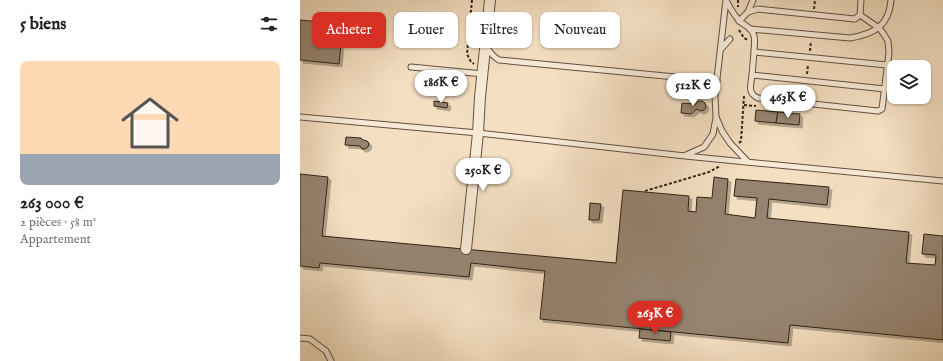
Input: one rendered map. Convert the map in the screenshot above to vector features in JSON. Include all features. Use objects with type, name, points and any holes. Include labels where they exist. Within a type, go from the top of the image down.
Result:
[{"type":"street","points":[[489,12],[490,0]]},
{"type":"street","points":[[466,249],[485,48]]},
{"type":"lane","points":[[754,0],[758,9]]},
{"type":"lane","points":[[739,21],[748,12],[754,0]]},
{"type":"lane","points":[[748,12],[758,9],[855,19],[860,15],[862,0]]},
{"type":"lane","points":[[750,29],[850,38],[864,35],[879,28],[887,19],[891,7],[891,0]]},
{"type":"lane","points":[[726,1],[733,15],[754,34],[755,39],[750,92],[753,96],[758,98],[878,111],[882,109],[887,65],[754,52]]},
{"type":"lane","points":[[685,156],[704,147],[713,134],[716,117],[715,106],[717,81],[726,1]]},
{"type":"lane","points":[[860,15],[879,28],[888,41],[888,60]]},
{"type":"lane","points":[[720,50],[730,39]]},
{"type":"lane","points":[[488,48],[494,58],[499,60],[717,81]]},
{"type":"lane","points":[[411,67],[483,70]]},
{"type":"lane","points":[[752,75],[885,89]]},
{"type":"lane","points":[[300,117],[478,133],[685,156],[943,181]]},
{"type":"lane","points":[[716,117],[722,131],[730,143],[748,162]]},
{"type":"lane","points":[[300,338],[310,339],[326,351],[331,361]]},
{"type":"path","points":[[472,0],[467,54],[474,65],[483,70]]},
{"type":"building","points":[[300,20],[312,21],[312,48],[341,48],[339,64],[300,60]]},
{"type":"building","points":[[434,101],[448,103],[447,108],[434,106]]},
{"type":"building","points":[[698,101],[705,103],[706,107],[704,110],[700,111],[697,109],[691,114],[681,113],[682,103],[696,104]]},
{"type":"building","points":[[756,110],[778,112],[776,123],[755,121]]},
{"type":"building","points":[[778,112],[800,114],[799,125],[776,123]]},
{"type":"building","points":[[346,137],[361,138],[369,143],[368,147],[362,149],[360,146],[345,145]]},
{"type":"building","points":[[300,174],[328,177],[322,236],[616,263],[623,190],[689,196],[688,211],[696,212],[697,197],[712,198],[714,177],[728,179],[725,214],[755,218],[757,198],[734,196],[736,179],[829,187],[827,205],[769,199],[767,218],[909,232],[906,263],[935,265],[936,255],[922,254],[924,234],[943,236],[943,340],[790,325],[788,343],[540,319],[545,271],[471,263],[469,277],[320,263],[319,268],[300,266]]},
{"type":"building","points":[[590,203],[601,204],[599,220],[589,220]]},
{"type":"building","points":[[640,329],[671,332],[670,341],[639,338]]}]
